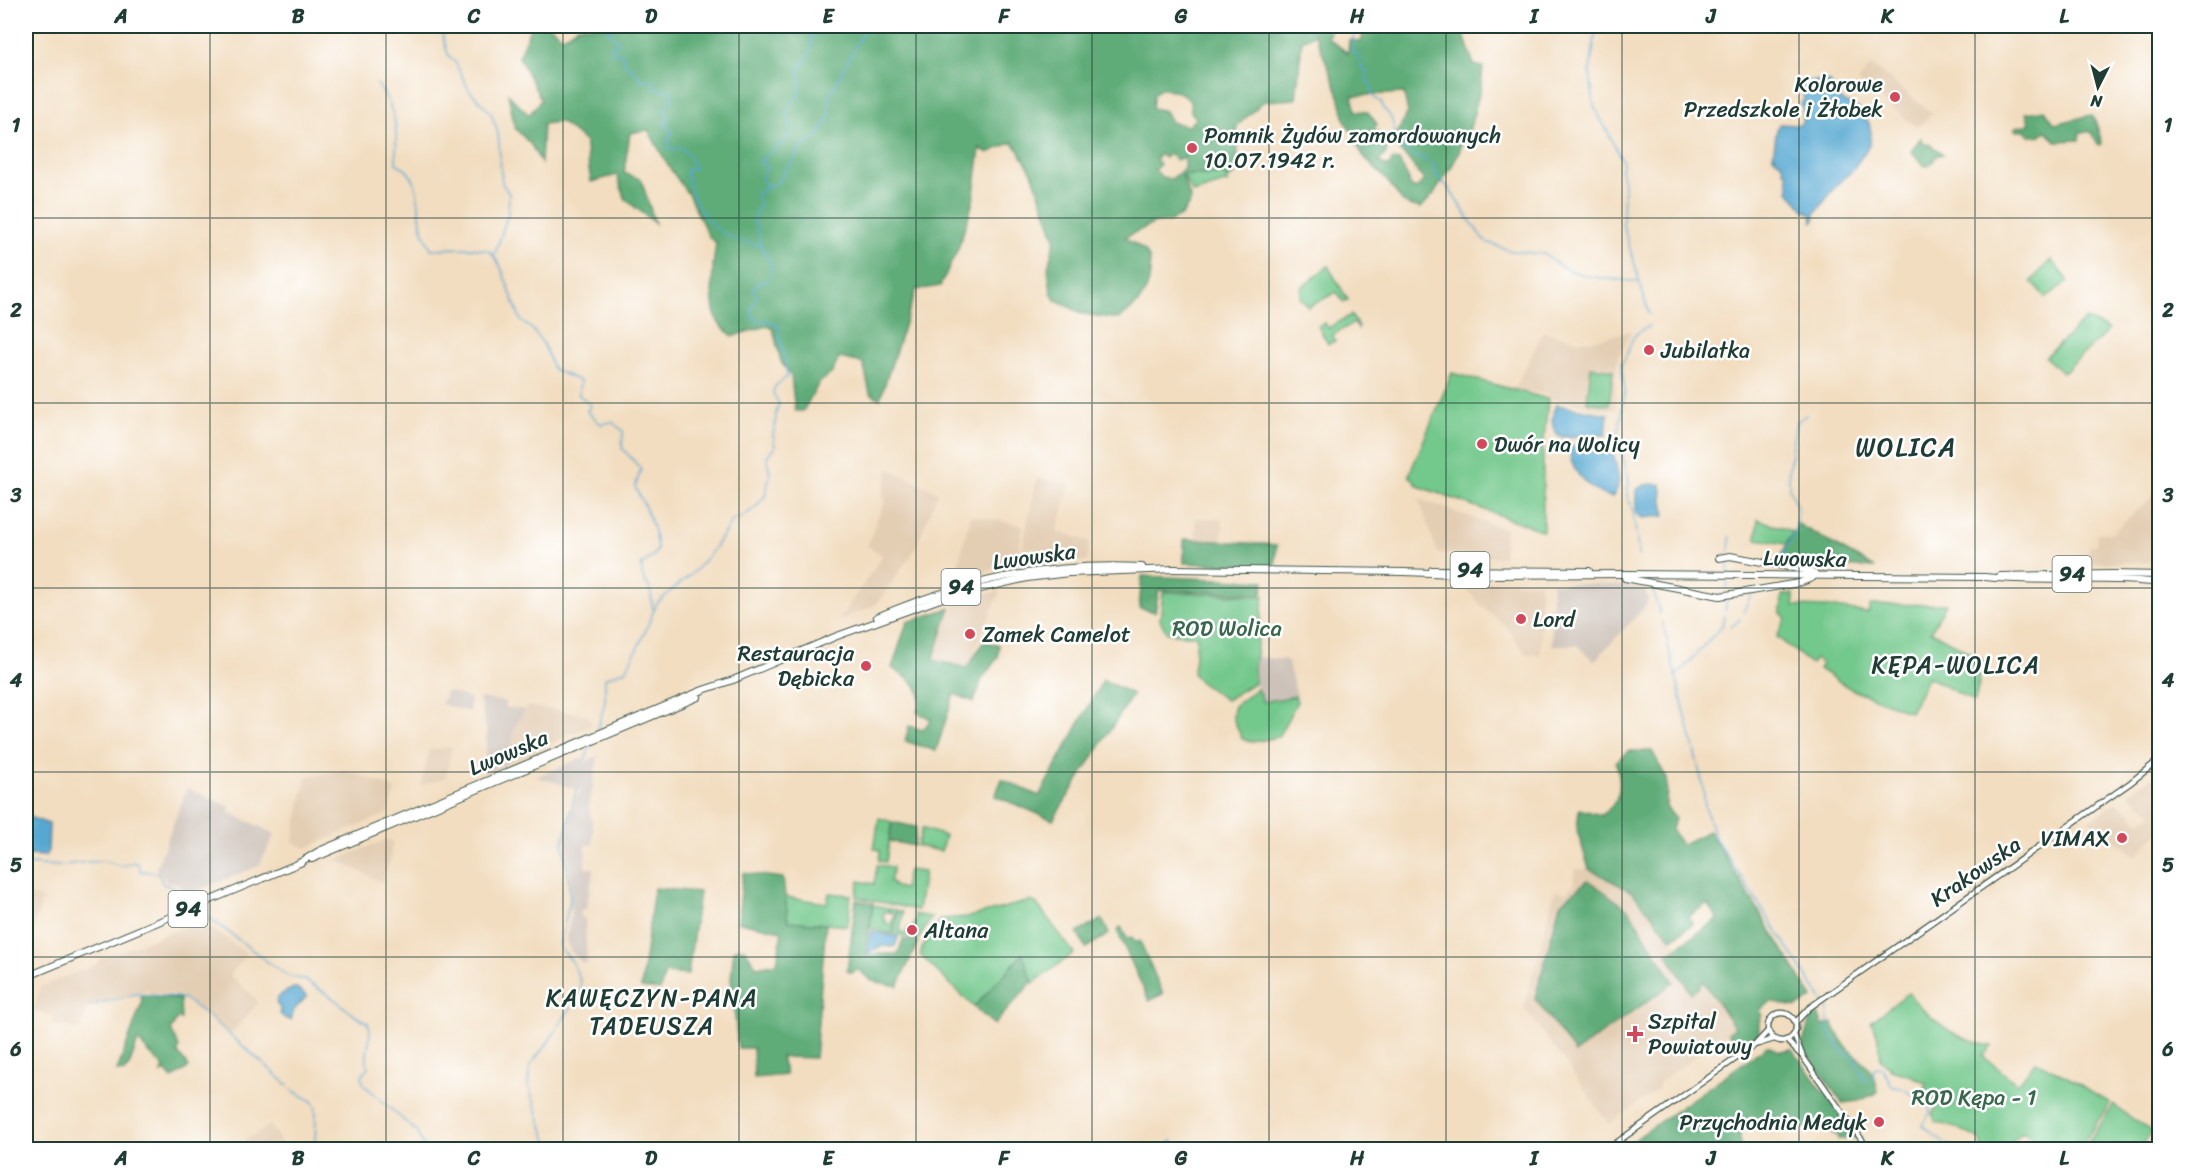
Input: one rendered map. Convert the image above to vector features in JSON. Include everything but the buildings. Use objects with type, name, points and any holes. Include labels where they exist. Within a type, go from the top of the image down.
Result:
[{"type":"main road","points":[[1719,558],[1730,556],[1805,570],[1818,576]]},
{"type":"main road","name":"Lwowska","points":[[26,977],[299,863],[319,851],[593,739],[703,690],[733,680],[915,602],[971,584],[1041,571],[1092,567],[1441,574],[1625,574]]},
{"type":"main road","name":"Lwowska","points":[[1404,572],[1537,570],[1738,576],[1985,577],[2051,574],[2160,575]]},
{"type":"main road","points":[[1607,575],[1720,596],[1799,583],[1818,576]]},
{"type":"main road","name":"Lwowska","points":[[1985,577],[2031,581],[2122,580],[2160,583]]},
{"type":"street","name":"Krakowska","points":[[1795,1023],[1818,1001],[2114,794],[2160,759]]},
{"type":"street","name":"Krakowska","points":[[1790,1016],[1809,1008]]},
{"type":"street","points":[[1774,1039],[1768,1031],[1768,1023],[1773,1016],[1781,1013],[1790,1016],[1795,1023],[1794,1035],[1803,1057]]},
{"type":"street","points":[[1606,1149],[1755,1045],[1768,1031]]},
{"type":"street","points":[[1755,1045],[1774,1039],[1786,1040],[1794,1035]]},
{"type":"street","points":[[1786,1040],[1803,1057],[1869,1149]]},
{"type":"shaded area","name":"Kolorowe Przedszkole i Żłobek","points":[[1871,65],[1932,113],[1920,126],[1915,126],[1858,82]]},
{"type":"shaded area","points":[[1633,330],[1618,357],[1616,411],[1555,400],[1545,394],[1514,389],[1544,331],[1590,341]]},
{"type":"shaded area","points":[[889,469],[938,492],[915,549],[876,605],[838,621],[883,555],[867,546],[886,498],[882,497]]},
{"type":"shaded area","points":[[1037,478],[1070,484],[1057,532],[1090,541],[1087,561],[1030,566],[1019,563]]},
{"type":"shaded area","points":[[2159,491],[2159,562],[2082,563],[2091,545],[2097,545],[2096,533],[2112,533]]},
{"type":"shaded area","points":[[1419,499],[1505,529],[1503,557],[1438,554]]},
{"type":"shaded area","points":[[971,515],[1023,525],[1017,564],[958,578],[956,573]]},
{"type":"shaded area","points":[[1196,518],[1223,519],[1222,542],[1196,540]]},
{"type":"shaded area","points":[[1460,582],[1540,582],[1541,654],[1526,654],[1504,624],[1482,606]]},
{"type":"shaded area","points":[[1552,583],[1616,585],[1645,590],[1648,600],[1644,608],[1594,661],[1577,645],[1552,645]]},
{"type":"shaded area","points":[[1000,591],[967,668],[932,660],[956,601]]},
{"type":"shaded area","points":[[1255,657],[1287,660],[1297,696],[1263,702],[1255,682]]},
{"type":"shaded area","points":[[447,691],[471,699],[469,712],[441,704]]},
{"type":"shaded area","points":[[479,698],[506,702],[506,707],[525,710],[514,728],[508,763],[484,773],[487,732]]},
{"type":"shaded area","points":[[528,706],[587,715],[592,725],[508,761],[514,728]]},
{"type":"shaded area","points":[[452,747],[446,777],[421,786],[429,750]]},
{"type":"shaded area","points":[[598,756],[589,807],[593,845],[586,845],[585,868],[594,868],[586,909],[580,910],[581,917],[585,919],[587,964],[582,963],[569,949],[566,940],[571,913],[570,870],[566,841],[570,819],[580,790],[536,777],[584,757],[582,762],[586,763]]},
{"type":"shaded area","points":[[346,770],[391,787],[395,791],[388,813],[306,848],[293,842],[306,776]]},
{"type":"shaded area","points":[[2159,773],[2159,835],[2157,834],[2136,857],[2089,820],[2117,802],[2141,822],[2153,814],[2128,793]]},
{"type":"shaded area","points":[[187,788],[231,807],[229,812],[275,834],[259,866],[191,893],[178,884],[168,883],[156,869]]},
{"type":"shaded area","points":[[385,840],[393,841],[390,853],[392,855],[382,882],[336,860]]},
{"type":"shaded area","points":[[1575,869],[1589,869],[1632,892],[1678,946],[1667,954],[1691,993],[1701,986],[1699,983],[1702,981],[1735,1028],[1657,1084],[1660,1088],[1609,1124],[1524,1008],[1555,890],[1568,892],[1569,886],[1573,887]]},
{"type":"shaded area","points":[[26,893],[42,899],[26,957]]},
{"type":"shaded area","points":[[195,923],[216,931],[247,954],[230,975],[258,1003],[230,1034],[189,1000],[170,994],[130,993],[89,1004],[80,1030],[52,1023],[54,1016],[34,1011],[40,987],[97,964],[100,959]]},
{"type":"shaded area","points":[[270,1125],[285,1149],[249,1149],[244,1141]]},
{"type":"green space","points":[[531,26],[550,26],[562,37],[577,26],[1327,26],[1330,33],[1327,37],[1348,53],[1349,40],[1361,41],[1366,26],[1471,26],[1464,35],[1474,65],[1483,67],[1481,87],[1468,135],[1461,141],[1460,150],[1451,168],[1421,208],[1403,202],[1363,155],[1346,121],[1341,101],[1315,34],[1302,41],[1296,99],[1264,101],[1237,126],[1238,156],[1235,175],[1228,179],[1225,175],[1182,175],[1191,200],[1182,215],[1169,222],[1155,223],[1125,237],[1147,253],[1150,262],[1150,277],[1141,299],[1118,319],[1083,314],[1055,300],[1051,293],[1048,268],[1055,239],[1032,172],[1013,142],[988,153],[980,148],[973,202],[958,249],[940,286],[916,290],[880,399],[870,393],[863,363],[839,358],[832,373],[819,383],[803,411],[795,411],[791,376],[781,362],[773,329],[767,326],[733,336],[719,323],[712,296],[716,243],[709,237],[688,194],[669,167],[648,130],[630,133],[624,173],[641,179],[655,223],[625,199],[617,175],[591,182],[585,142],[561,122],[543,124],[541,163],[531,145],[515,128],[508,94],[529,115],[541,100],[519,57]],"holes":[[[1163,88],[1181,93],[1190,101],[1191,112],[1196,118],[1188,126],[1171,122],[1165,111],[1152,108],[1154,93]],[[1404,93],[1408,113],[1393,141],[1424,180],[1416,189],[1410,186],[1399,161],[1392,160],[1388,167],[1379,162],[1386,153],[1387,139],[1374,130],[1377,124],[1368,112],[1356,111],[1352,96]],[[1159,154],[1165,158],[1168,154],[1177,160],[1184,157],[1184,169],[1171,179],[1162,177],[1155,170],[1160,164],[1156,159]]]},
{"type":"green space","points":[[2045,110],[2055,124],[2092,115],[2102,144],[2098,145],[2091,132],[2080,132],[2079,140],[2056,141],[2046,131],[2039,136],[2029,136],[2025,130],[2015,130],[2015,127],[2030,124],[2026,113]]},
{"type":"green space","points":[[1921,138],[1922,142],[1943,154],[1936,156],[1931,164],[1925,166],[1911,151]]},
{"type":"green space","points":[[1183,175],[1224,175],[1228,182],[1193,193]]},
{"type":"green space","points":[[2051,260],[2068,281],[2046,298],[2031,281]]},
{"type":"green space","points":[[1328,266],[1348,300],[1343,302],[1337,292],[1308,307],[1300,299],[1301,288]]},
{"type":"green space","points":[[1351,315],[1358,329],[1354,323],[1334,334],[1335,341],[1328,344],[1318,326],[1324,323],[1328,328]]},
{"type":"green space","points":[[2086,319],[2109,330],[2065,371],[2061,372],[2045,357]]},
{"type":"green space","points":[[1591,367],[1613,370],[1609,405],[1587,402]]},
{"type":"green space","points":[[1452,373],[1548,399],[1543,450],[1543,531],[1418,486],[1409,475]]},
{"type":"green space","points":[[1758,519],[1793,532],[1786,544],[1756,539]]},
{"type":"green space","points":[[1798,524],[1875,568],[1779,559]]},
{"type":"green space","points":[[1184,539],[1277,545],[1275,567],[1184,563]]},
{"type":"green space","points":[[1142,576],[1264,581],[1262,594],[1159,590],[1155,612],[1139,608]]},
{"type":"green space","name":"ROD Wolica","points":[[1163,592],[1264,596],[1254,667],[1255,682],[1226,700],[1200,682],[1193,674],[1197,636],[1167,633],[1160,620]]},
{"type":"green space","points":[[1794,594],[1794,606],[1829,607],[1868,613],[1870,605],[1946,604],[1931,631],[1983,660],[1975,702],[1928,677],[1910,712],[1851,689],[1819,669],[1822,664],[1815,659],[1811,664],[1777,637],[1786,618],[1781,613],[1782,595]]},
{"type":"green space","points":[[950,608],[933,660],[967,668],[984,641],[999,645],[998,657],[982,679],[974,702],[954,694],[936,751],[905,741],[909,726],[923,730],[931,719],[917,712],[920,696],[915,685],[892,668],[907,622]]},
{"type":"green space","points":[[1103,680],[1133,694],[1053,820],[995,796],[1002,779],[1039,796]]},
{"type":"green space","name":"ROD Wolica","points":[[1257,689],[1263,702],[1295,696],[1297,702],[1278,737],[1253,742],[1242,739],[1233,718],[1234,706]]},
{"type":"green space","points":[[1628,751],[1652,751],[1667,779],[1666,807],[1675,818],[1672,830],[1681,845],[1709,831],[1813,998],[1797,1007],[1772,1001],[1760,1010],[1762,1014],[1759,1033],[1734,1050],[1728,1045],[1734,1041],[1728,1033],[1735,1028],[1703,981],[1699,983],[1701,986],[1691,993],[1667,954],[1718,919],[1707,904],[1688,917],[1693,924],[1672,939],[1632,892],[1589,869],[1577,830],[1579,809],[1601,815],[1613,805],[1619,792],[1616,762]]},
{"type":"green space","points":[[879,818],[892,822],[886,862],[879,861],[880,850],[874,849]]},
{"type":"green space","points":[[892,822],[916,827],[914,846],[889,841]]},
{"type":"green space","points":[[922,828],[945,836],[941,851],[917,846]]},
{"type":"green space","points":[[877,865],[893,867],[890,882],[893,886],[904,889],[908,870],[924,872],[918,910],[856,897],[859,881],[874,884]]},
{"type":"green space","points":[[743,873],[783,878],[788,921],[826,924],[815,1058],[781,1057],[786,1075],[754,1078],[753,1048],[738,1048],[731,978],[734,949],[744,948],[757,967],[777,963],[782,931],[738,922]]},
{"type":"green space","points":[[1588,880],[1629,910],[1674,982],[1575,1053],[1535,998],[1560,904]]},
{"type":"green space","points":[[654,888],[699,892],[688,975],[665,973],[660,990],[641,988]]},
{"type":"green space","points":[[829,893],[851,895],[848,926],[788,921],[785,897],[827,903]]},
{"type":"green space","points":[[856,900],[873,903],[865,954],[898,954],[903,939],[918,942],[898,986],[872,981],[857,969],[852,973],[847,971]]},
{"type":"green space","points":[[1030,901],[1036,903],[1074,953],[1033,983],[1022,955],[974,1007],[920,955],[941,919],[968,917]]},
{"type":"green space","points":[[873,905],[889,908],[888,912],[884,912],[885,923],[891,924],[895,914],[889,912],[890,909],[897,910],[892,934],[870,928]]},
{"type":"green space","points":[[898,911],[903,912],[900,932],[906,933],[908,928],[913,928],[916,916],[914,914],[932,917],[918,940],[894,934]]},
{"type":"green space","points":[[1102,919],[1109,934],[1086,948],[1077,933]]},
{"type":"green space","points":[[1121,927],[1127,938],[1132,937],[1135,942],[1140,941],[1163,994],[1149,1001],[1117,931]]},
{"type":"green space","points":[[1023,954],[1032,982],[994,1025],[974,1007]]},
{"type":"green space","name":"ROD Kępa - 1","points":[[1908,993],[1925,1012],[1945,1028],[1967,1039],[1992,1046],[1983,1056],[2017,1084],[2036,1061],[2075,1081],[2110,1103],[2086,1139],[2064,1149],[2050,1149],[2023,1132],[2005,1149],[1982,1149],[1981,1140],[1959,1129],[1936,1122],[1932,1114],[1939,1103],[1922,1093],[1927,1084],[1912,1076],[1894,1071],[1881,1060],[1877,1034],[1871,1022]]},
{"type":"green space","points":[[141,996],[180,999],[181,1019],[177,1019],[171,1030],[179,1047],[178,1053],[189,1067],[172,1079],[165,1071],[161,1074],[164,1068],[138,1041],[129,1066],[123,1072],[117,1071],[142,1003]]},
{"type":"green space","points":[[1817,1011],[1823,1026],[1832,1023],[1845,1045],[1870,1070],[1878,1092],[1859,1101],[1842,1103],[1802,1046],[1811,1016]]},
{"type":"green space","points":[[1767,1046],[1779,1051],[1792,1049],[1855,1135],[1854,1139],[1838,1139],[1838,1136],[1825,1130],[1740,1122],[1740,1149],[1620,1150]]},
{"type":"green space","points":[[2113,1105],[2152,1132],[2140,1149],[2091,1150],[2088,1143]]},
{"type":"water","points":[[1809,81],[1830,82],[1838,98],[1859,109],[1869,123],[1871,132],[1870,144],[1852,171],[1835,187],[1815,214],[1812,222],[1811,214],[1804,210],[1788,190],[1790,187],[1787,172],[1773,156],[1775,156],[1773,154],[1779,124],[1799,125],[1802,123],[1803,108],[1800,105],[1804,99],[1802,89]]},
{"type":"water","points":[[1556,405],[1608,414],[1606,435],[1560,437],[1554,430],[1552,422]]},
{"type":"water","points":[[1608,445],[1612,447],[1619,479],[1612,497],[1596,491],[1582,479],[1570,455],[1571,447]]},
{"type":"water","points":[[1661,484],[1665,516],[1642,518],[1636,513],[1636,490],[1644,485]]},
{"type":"water","points":[[26,816],[49,824],[48,852],[45,856],[26,855]]},
{"type":"water","points":[[871,931],[898,937],[895,946],[882,946],[867,953]]},
{"type":"water","points":[[297,988],[307,996],[294,1010],[291,1020],[280,1014],[280,1008],[276,1003],[280,995]]},
{"type":"waterway","points":[[440,26],[448,55],[455,62],[469,90],[491,113],[498,133],[502,183],[509,194],[508,214],[494,257]]},
{"type":"waterway","points":[[597,731],[605,702],[605,678],[626,670],[657,603],[696,570],[713,550],[732,521],[756,507],[765,496],[770,475],[767,456],[775,447],[773,433],[779,404],[773,393],[775,386],[787,377],[779,326],[767,320],[760,322],[752,317],[752,307],[757,297],[753,290],[757,283],[768,281],[770,276],[771,267],[768,258],[760,245],[730,237],[719,230],[701,211],[689,185],[686,170],[695,168],[689,156],[682,148],[669,149],[669,137],[673,132],[665,125],[669,119],[666,108],[673,98],[671,91],[655,89],[654,80],[642,81],[634,69],[626,66],[621,52],[612,53],[610,47],[619,43],[608,30],[608,26]]},
{"type":"waterway","points":[[760,245],[758,229],[753,220],[759,205],[757,193],[767,186],[761,179],[767,165],[758,163],[785,141],[792,131],[787,113],[789,106],[798,97],[801,83],[799,71],[810,50],[812,26]]},
{"type":"waterway","points":[[767,186],[777,183],[804,145],[815,139],[826,124],[830,112],[829,97],[866,26]]},
{"type":"waterway","points":[[1356,26],[1358,30],[1353,37],[1352,51],[1358,55],[1362,68],[1367,72],[1367,81],[1371,84],[1372,96],[1382,103],[1383,109],[1391,117],[1394,137],[1401,141],[1402,149],[1434,165],[1434,172],[1447,186],[1484,241],[1511,251],[1545,254],[1565,268],[1577,273],[1639,282]]},
{"type":"waterway","points":[[1594,26],[1596,30],[1590,72],[1594,106],[1623,162],[1621,169],[1624,182],[1623,225],[1649,314]]},
{"type":"waterway","points":[[377,84],[393,112],[396,163],[405,168],[415,183],[422,227],[431,249],[472,248],[490,251],[500,265],[521,321],[533,330],[544,345],[553,369],[580,381],[579,395],[591,405],[587,411],[601,424],[612,422],[623,431],[622,448],[641,469],[635,487],[655,533],[657,550],[642,564],[642,575],[650,589],[653,609]]},
{"type":"waterway","points":[[1639,556],[1633,511],[1627,495],[1629,481],[1618,437],[1625,390],[1621,364],[1636,334],[1649,326]]},
{"type":"waterway","points":[[1779,560],[1796,527],[1796,504],[1789,487],[1790,462],[1796,422],[1806,415]]},
{"type":"waterway","points":[[1729,553],[1730,537]]},
{"type":"waterway","points":[[1728,573],[1729,560]]},
{"type":"waterway","points":[[1727,589],[1728,578]]},
{"type":"waterway","points":[[1652,587],[1660,614]]},
{"type":"waterway","points":[[1743,612],[1752,594]]},
{"type":"waterway","points":[[1725,611],[1727,598]]},
{"type":"waterway","points":[[1677,675],[1722,626],[1724,616]]},
{"type":"waterway","points":[[1731,627],[1740,619]]},
{"type":"waterway","points":[[1662,621],[1703,786],[1705,807],[1715,838],[1829,1010],[1827,1030],[1843,1052],[1853,1057],[1865,1080],[1873,1079],[1874,1069],[1882,1068],[1893,1087],[1903,1089],[1928,1102],[1930,1112],[1923,1125],[1956,1150]]},
{"type":"waterway","points":[[584,762],[592,743]]},
{"type":"waterway","points":[[550,1150],[528,1084],[530,1065],[547,1044],[581,992],[580,980],[572,961],[559,947],[570,901],[563,842],[577,788]]},
{"type":"waterway","points":[[26,864],[61,866],[104,861],[122,866],[135,862],[139,865],[140,871],[158,873],[163,884],[174,887],[190,900]]},
{"type":"waterway","points":[[207,916],[280,971],[288,976],[303,979],[368,1023],[370,1028],[368,1067],[362,1076],[363,1084],[416,1131],[429,1150]]},
{"type":"waterway","points":[[88,1006],[135,994],[185,999],[207,1015],[288,1085]]},
{"type":"waterway","points":[[292,1090],[312,1101],[316,1108],[315,1150]]},
{"type":"waterway","points":[[1162,1150],[1173,1140]]},
{"type":"place","name":"Kolorowe Przedszkole i Żłobek","points":[[1895,97]]},
{"type":"place","name":"Pomnik Żydów zamordowanych 10.07.1942 r.","points":[[1192,148]]},
{"type":"place","name":"Jubilatka","points":[[1649,350]]},
{"type":"place","name":"Dwór na Wolicy","points":[[1482,444]]},
{"type":"place","name":"Lord","points":[[1521,619]]},
{"type":"place","name":"Zamek Camelot","points":[[970,634]]},
{"type":"place","name":"Restauracja Dębicka","points":[[866,666]]},
{"type":"place","name":"VIMAX","points":[[2122,838]]},
{"type":"place","name":"Altana","points":[[912,930]]},
{"type":"place","name":"Szpital Powiatowy","points":[[1635,1034]]},
{"type":"place","name":"Przychodnia Medyk","points":[[1879,1122]]},
{"type":"district","name":"WOLICA","points":[[1906,447]]},
{"type":"district","name":"KĘPA-WOLICA","points":[[1956,665]]},
{"type":"district","name":"KAWĘCZYN-PANA TADEUSZA","points":[[652,1012]]}]
